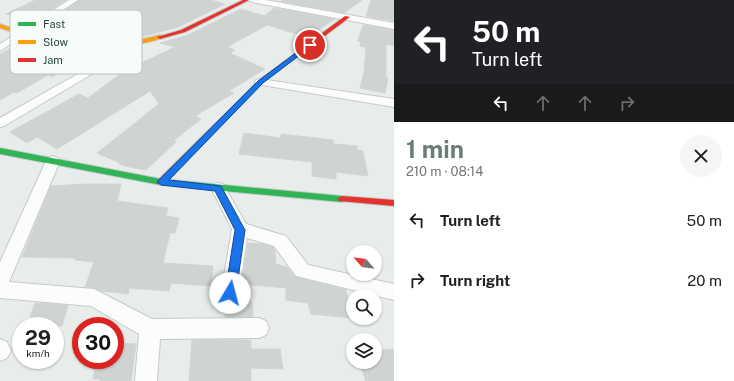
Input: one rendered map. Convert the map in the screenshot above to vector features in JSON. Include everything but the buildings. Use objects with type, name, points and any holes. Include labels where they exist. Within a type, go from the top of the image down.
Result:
[{"type":"street","points":[[59,10],[74,0]]},
{"type":"street","points":[[142,42],[183,31],[247,0]]},
{"type":"street","points":[[252,0],[394,26]]},
{"type":"street","points":[[161,182],[260,82],[347,18]]},
{"type":"street","points":[[0,26],[10,29]]},
{"type":"street","points":[[0,48],[10,41]]},
{"type":"street","points":[[0,123],[84,74]]},
{"type":"street","points":[[260,82],[394,103]]},
{"type":"street","points":[[0,151],[161,182],[394,203]]},
{"type":"street","points":[[0,282],[53,161]]},
{"type":"street","points":[[218,188],[240,230],[230,293]]},
{"type":"street","points":[[240,230],[280,241],[302,271],[394,292]]},
{"type":"street","points":[[0,290],[94,298],[150,328],[259,328]]},
{"type":"street","points":[[146,381],[150,328]]},
{"type":"traffic: fast","points":[[0,151],[161,182],[342,199]]},
{"type":"traffic: slow","points":[[0,26],[10,29]]},
{"type":"traffic: slow","points":[[142,41],[160,37]]},
{"type":"traffic: jam","points":[[160,37],[183,31],[247,0]]},
{"type":"traffic: jam","points":[[161,182],[260,82],[347,17]]},
{"type":"traffic: jam","points":[[342,199],[394,203]]},
{"type":"route","points":[[230,293],[240,230],[218,188],[161,182],[260,82],[310,45]]}]
